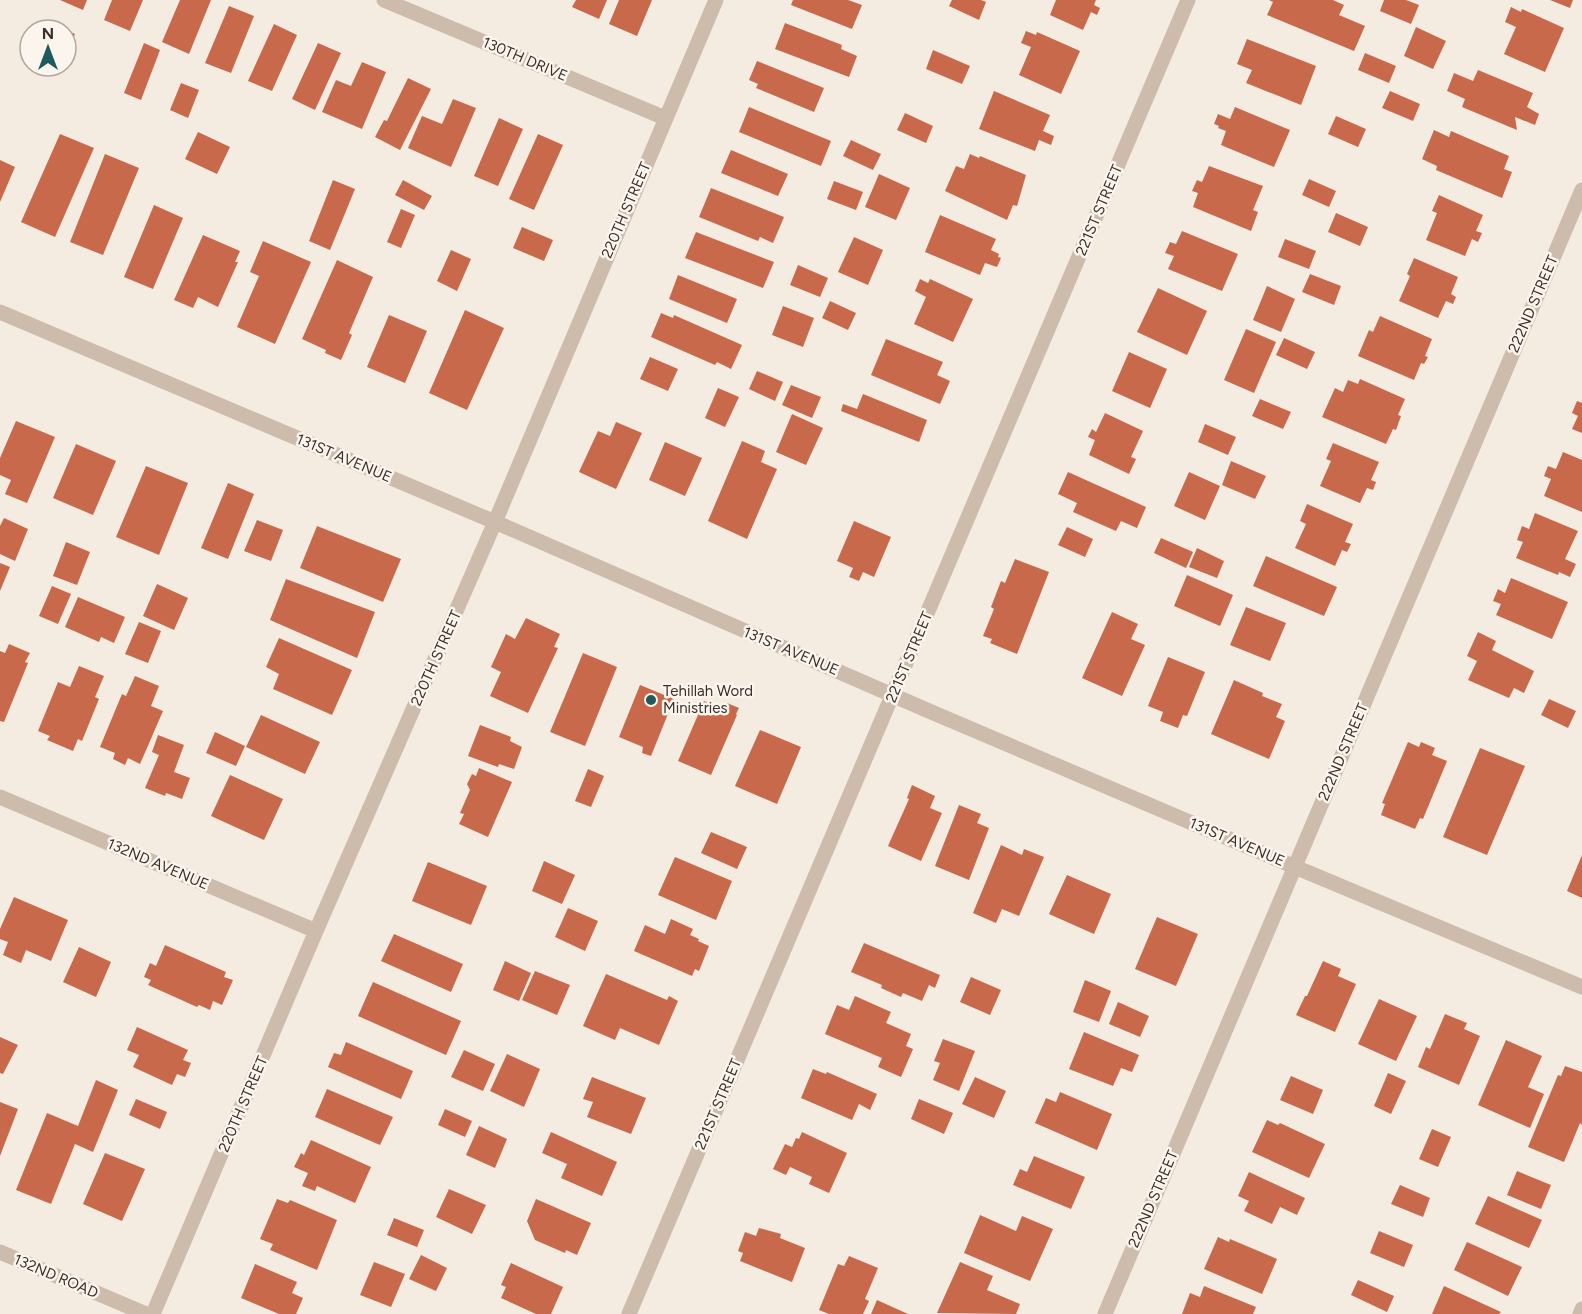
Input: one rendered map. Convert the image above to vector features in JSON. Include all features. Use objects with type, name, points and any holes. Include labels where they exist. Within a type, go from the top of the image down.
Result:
[{"type":"street","name":"130TH DRIVE","points":[[384,0],[665,118]]},
{"type":"street","name":"220TH STREET","points":[[153,1314],[316,931],[495,522],[716,0]]},
{"type":"street","name":"221ST STREET","points":[[629,1314],[1188,0]]},
{"type":"street","name":"222ND STREET","points":[[1105,1314],[1582,190]]},
{"type":"street","name":"131ST AVENUE","points":[[0,312],[495,522],[1294,867],[1582,987]]},
{"type":"street","name":"132ND AVENUE","points":[[0,797],[316,931]]},
{"type":"street","name":"132ND ROAD","points":[[0,1252],[146,1314]]},
{"type":"street","points":[[1580,1314],[1582,1309]]},
{"type":"building","points":[[60,0],[87,0],[83,10]]},
{"type":"building","points":[[112,0],[143,0],[130,31],[104,20]]},
{"type":"building","points":[[180,0],[211,0],[189,54],[162,42]]},
{"type":"building","points":[[576,0],[607,0],[599,19],[572,7]]},
{"type":"building","points":[[619,0],[652,0],[637,36],[609,24]]},
{"type":"building","points":[[793,0],[848,0],[862,5],[852,29],[791,5]]},
{"type":"building","points":[[952,0],[986,2],[979,20],[949,6]]},
{"type":"building","points":[[1056,0],[1096,0],[1094,5],[1100,8],[1097,15],[1091,12],[1083,30],[1050,15]]},
{"type":"building","points":[[1269,0],[1333,0],[1344,5],[1339,15],[1365,26],[1354,51],[1267,15],[1273,2]]},
{"type":"building","points":[[1384,0],[1406,0],[1419,5],[1411,24],[1380,11]]},
{"type":"building","points":[[1550,0],[1573,0],[1570,8]]},
{"type":"building","points":[[229,6],[254,16],[231,73],[205,63]]},
{"type":"building","points":[[1511,7],[1521,12],[1522,9],[1564,28],[1545,72],[1504,54],[1516,27],[1505,22]]},
{"type":"building","points":[[785,23],[842,45],[841,49],[857,56],[849,77],[775,49]]},
{"type":"building","points":[[274,24],[297,35],[272,91],[248,81]]},
{"type":"building","points":[[1416,27],[1446,41],[1433,69],[1404,56]]},
{"type":"building","points":[[1026,31],[1036,35],[1037,32],[1080,51],[1061,94],[1019,75],[1031,47],[1021,43]]},
{"type":"building","points":[[1247,39],[1316,66],[1301,105],[1246,83],[1252,70],[1237,64]]},
{"type":"building","points":[[144,43],[160,50],[141,100],[124,93]]},
{"type":"building","points":[[318,43],[341,53],[315,110],[292,99]]},
{"type":"building","points":[[933,50],[970,66],[962,84],[926,69]]},
{"type":"building","points":[[1365,53],[1396,66],[1389,83],[1358,70]]},
{"type":"building","points":[[757,61],[824,88],[814,112],[756,88],[758,84],[749,80]]},
{"type":"building","points":[[362,62],[386,72],[362,129],[322,112],[336,80],[351,86]]},
{"type":"building","points":[[1478,70],[1533,93],[1527,107],[1539,114],[1535,125],[1515,117],[1517,130],[1462,107],[1465,99],[1447,91],[1454,73],[1473,81]]},
{"type":"building","points":[[408,78],[431,89],[400,150],[375,137],[384,120],[387,121]]},
{"type":"building","points":[[181,83],[199,90],[188,118],[170,110]]},
{"type":"building","points":[[994,91],[1050,115],[1043,131],[1054,136],[1051,145],[1039,140],[1035,151],[979,129]]},
{"type":"building","points":[[1390,91],[1420,104],[1413,121],[1382,108]]},
{"type":"building","points":[[453,99],[476,108],[451,167],[408,148],[422,116],[442,124]]},
{"type":"building","points":[[749,107],[831,141],[821,166],[739,132]]},
{"type":"building","points":[[1235,107],[1290,130],[1274,167],[1221,145],[1226,131],[1214,124],[1218,114],[1230,119]]},
{"type":"building","points":[[905,113],[933,126],[926,143],[897,130]]},
{"type":"building","points":[[1336,116],[1366,129],[1358,147],[1328,134]]},
{"type":"building","points":[[499,118],[523,129],[498,186],[474,176]]},
{"type":"building","points":[[1434,130],[1449,137],[1451,131],[1509,156],[1504,169],[1512,172],[1502,198],[1436,170],[1437,166],[1422,159]]},
{"type":"building","points":[[198,132],[230,147],[217,174],[185,159]]},
{"type":"building","points":[[60,134],[94,148],[55,237],[21,222]]},
{"type":"building","points":[[538,134],[563,145],[534,210],[509,199]]},
{"type":"building","points":[[851,140],[881,154],[873,170],[843,156]]},
{"type":"building","points":[[731,150],[788,174],[778,196],[721,173]]},
{"type":"building","points":[[105,154],[139,168],[103,255],[70,242]]},
{"type":"building","points":[[970,154],[1026,175],[1017,206],[1013,205],[1007,220],[945,191],[956,166],[964,169]]},
{"type":"building","points":[[0,160],[15,167],[0,202]]},
{"type":"building","points":[[1209,166],[1263,186],[1253,210],[1258,212],[1251,231],[1193,207],[1198,193],[1192,191],[1197,180],[1202,182]]},
{"type":"building","points":[[879,174],[910,188],[896,220],[865,207]]},
{"type":"building","points":[[1309,179],[1336,191],[1329,207],[1302,195]]},
{"type":"building","points":[[333,180],[355,189],[330,250],[309,241]]},
{"type":"building","points":[[403,180],[432,196],[424,210],[395,195]]},
{"type":"building","points":[[834,181],[863,192],[856,210],[827,199]]},
{"type":"building","points":[[711,188],[784,217],[773,243],[760,237],[758,241],[699,217]]},
{"type":"building","points":[[1439,195],[1483,215],[1476,231],[1482,233],[1478,242],[1472,239],[1465,256],[1426,240],[1437,213],[1432,211]]},
{"type":"building","points":[[154,205],[183,218],[153,289],[124,277]]},
{"type":"building","points":[[401,209],[415,215],[401,248],[387,242]]},
{"type":"building","points":[[1336,213],[1368,227],[1360,246],[1328,232]]},
{"type":"building","points":[[940,215],[996,239],[991,250],[999,254],[998,257],[1001,258],[997,267],[985,263],[980,275],[925,252]]},
{"type":"building","points":[[522,227],[553,240],[544,261],[513,248]]},
{"type":"building","points":[[1182,231],[1238,254],[1222,291],[1168,269],[1174,256],[1165,253],[1170,242],[1176,244]]},
{"type":"building","points":[[696,232],[774,262],[763,288],[685,258]]},
{"type":"building","points":[[203,235],[240,251],[235,262],[238,262],[218,307],[198,297],[193,308],[174,300]]},
{"type":"building","points":[[854,237],[883,250],[868,285],[838,272]]},
{"type":"building","points":[[1285,239],[1316,251],[1309,269],[1278,257]]},
{"type":"building","points":[[263,241],[311,262],[275,344],[237,327],[259,276],[250,272]]},
{"type":"building","points":[[451,250],[471,259],[457,291],[437,281]]},
{"type":"building","points":[[1414,258],[1458,277],[1451,294],[1456,297],[1453,304],[1446,301],[1438,318],[1399,301],[1410,276],[1407,274]]},
{"type":"building","points":[[337,260],[373,277],[349,333],[352,335],[341,360],[302,339]]},
{"type":"building","points":[[798,265],[828,278],[820,297],[790,285]]},
{"type":"building","points":[[1310,274],[1341,286],[1334,305],[1302,292]]},
{"type":"building","points":[[678,275],[737,299],[727,323],[669,299]]},
{"type":"building","points":[[920,279],[928,283],[930,279],[973,299],[953,342],[914,324],[926,297],[915,291]]},
{"type":"building","points":[[1267,286],[1295,299],[1281,332],[1253,320]]},
{"type":"building","points":[[1158,288],[1207,311],[1187,355],[1137,332]]},
{"type":"building","points":[[830,301],[856,313],[848,330],[822,318]]},
{"type":"building","points":[[783,306],[814,318],[803,347],[772,335]]},
{"type":"building","points":[[465,310],[504,328],[467,410],[429,393]]},
{"type":"building","points":[[661,313],[673,318],[674,315],[742,345],[731,369],[717,362],[715,365],[651,337]]},
{"type":"building","points":[[389,315],[427,331],[405,383],[367,367]]},
{"type":"building","points":[[1380,316],[1432,339],[1425,356],[1428,357],[1424,364],[1421,363],[1414,380],[1358,356],[1369,330],[1373,332]]},
{"type":"building","points":[[1246,329],[1276,342],[1254,393],[1224,380]]},
{"type":"building","points":[[1284,338],[1315,352],[1307,369],[1276,355]]},
{"type":"building","points":[[886,339],[943,362],[937,375],[950,381],[940,404],[871,375]]},
{"type":"building","points":[[1129,352],[1167,369],[1150,408],[1112,391]]},
{"type":"building","points":[[650,357],[678,369],[668,391],[640,379]]},
{"type":"building","points":[[757,371],[783,382],[775,401],[749,389]]},
{"type":"building","points":[[1360,379],[1405,399],[1398,415],[1401,416],[1396,430],[1393,429],[1386,444],[1322,417],[1335,388],[1343,392],[1348,380],[1358,384]]},
{"type":"building","points":[[791,385],[821,397],[812,418],[782,405]]},
{"type":"building","points":[[718,388],[739,397],[725,427],[705,418]]},
{"type":"building","points":[[863,394],[927,420],[919,442],[841,411],[843,404],[857,409]]},
{"type":"building","points":[[1260,399],[1291,412],[1283,429],[1252,416]]},
{"type":"building","points":[[1577,401],[1582,403],[1582,433],[1572,429],[1578,416],[1572,413]]},
{"type":"building","points":[[1105,413],[1143,431],[1131,457],[1136,459],[1129,474],[1089,455],[1095,440],[1088,437],[1092,429],[1096,432]]},
{"type":"building","points":[[792,414],[823,428],[806,465],[776,452]]},
{"type":"building","points":[[16,421],[55,437],[27,503],[5,494],[11,480],[0,475],[0,458]]},
{"type":"building","points":[[616,422],[642,433],[616,489],[579,472],[598,431],[610,436]]},
{"type":"building","points":[[1205,424],[1236,437],[1228,455],[1198,442]]},
{"type":"building","points":[[742,441],[765,451],[761,462],[777,469],[747,539],[708,521]]},
{"type":"building","points":[[665,442],[702,458],[685,496],[649,480]]},
{"type":"building","points":[[1333,443],[1379,462],[1371,480],[1376,482],[1373,490],[1367,488],[1360,503],[1320,486],[1331,461],[1326,459]]},
{"type":"building","points":[[76,444],[116,461],[93,515],[53,498]]},
{"type":"building","points":[[1563,452],[1582,460],[1582,512],[1544,496],[1551,479],[1544,476],[1548,466],[1556,469]]},
{"type":"building","points":[[1231,461],[1266,476],[1255,499],[1222,485]]},
{"type":"building","points":[[146,466],[188,483],[159,555],[116,537]]},
{"type":"building","points":[[1068,472],[1146,507],[1137,528],[1121,521],[1116,531],[1073,512],[1077,503],[1058,494]]},
{"type":"building","points":[[1189,472],[1220,486],[1205,520],[1174,506]]},
{"type":"building","points":[[228,483],[254,494],[228,559],[201,548]]},
{"type":"building","points":[[1307,504],[1353,524],[1345,542],[1351,544],[1347,552],[1342,550],[1335,566],[1295,548],[1306,524],[1300,521]]},
{"type":"building","points":[[1535,513],[1578,531],[1565,559],[1576,564],[1570,577],[1559,572],[1558,575],[1516,558],[1523,542],[1517,540],[1522,526],[1529,529]]},
{"type":"building","points":[[4,518],[28,529],[15,561],[0,554],[0,526]]},
{"type":"building","points":[[257,520],[283,530],[271,561],[244,551]]},
{"type":"building","points":[[854,521],[891,537],[874,577],[863,572],[859,581],[849,577],[853,568],[837,561]]},
{"type":"building","points":[[317,526],[401,559],[383,602],[300,568]]},
{"type":"building","points":[[1067,527],[1093,539],[1085,557],[1058,545]]},
{"type":"building","points":[[1161,538],[1193,552],[1186,568],[1154,553]]},
{"type":"building","points":[[66,542],[90,552],[77,585],[53,576]]},
{"type":"building","points":[[1197,548],[1224,561],[1217,578],[1189,567]]},
{"type":"building","points":[[1266,556],[1337,587],[1324,616],[1253,586]]},
{"type":"building","points":[[1015,559],[1049,572],[1017,654],[990,643],[992,639],[983,636],[994,609],[991,607],[1001,581],[1005,583]]},
{"type":"building","points":[[0,563],[10,567],[0,591]]},
{"type":"building","points":[[1187,575],[1233,595],[1220,626],[1174,606]]},
{"type":"building","points":[[1511,578],[1568,602],[1552,639],[1496,615],[1501,604],[1493,601],[1498,589],[1505,593]]},
{"type":"building","points":[[286,579],[375,612],[357,658],[270,620]]},
{"type":"building","points":[[157,584],[188,598],[174,630],[143,616]]},
{"type":"building","points":[[52,586],[71,594],[58,624],[39,616]]},
{"type":"building","points":[[78,597],[125,617],[114,643],[101,637],[99,642],[65,627]]},
{"type":"building","points":[[1246,607],[1286,623],[1270,661],[1230,645]]},
{"type":"building","points":[[1112,612],[1138,624],[1131,639],[1145,645],[1122,696],[1082,678]]},
{"type":"building","points":[[526,618],[560,634],[554,647],[558,648],[528,713],[490,696],[501,672],[491,667],[506,634],[515,639]]},
{"type":"building","points":[[139,622],[161,631],[148,663],[125,654]]},
{"type":"building","points":[[1478,632],[1496,641],[1492,650],[1534,671],[1524,693],[1514,688],[1509,698],[1468,680],[1477,661],[1467,656]]},
{"type":"building","points":[[279,638],[352,670],[332,715],[273,689],[279,674],[266,667]]},
{"type":"building","points":[[9,644],[30,653],[4,722],[0,721],[0,651],[5,653]]},
{"type":"building","points":[[583,653],[617,667],[585,746],[550,732]]},
{"type":"building","points":[[1168,657],[1205,672],[1187,716],[1183,715],[1178,728],[1160,721],[1163,712],[1148,706]]},
{"type":"building","points":[[79,666],[104,676],[95,697],[99,699],[82,741],[78,739],[73,751],[47,740],[50,736],[38,731],[58,682],[70,687]]},
{"type":"building","points":[[135,676],[159,686],[151,706],[163,711],[140,764],[128,758],[125,765],[113,759],[115,753],[100,747],[122,694],[126,696]]},
{"type":"building","points":[[1234,680],[1282,704],[1276,717],[1285,721],[1269,759],[1211,734]]},
{"type":"building","points":[[640,685],[674,699],[651,756],[642,753],[643,747],[619,737]]},
{"type":"building","points":[[1549,699],[1576,711],[1568,728],[1541,715]]},
{"type":"building","points":[[704,701],[724,709],[727,703],[739,708],[711,775],[678,761]]},
{"type":"building","points":[[261,715],[320,742],[305,774],[246,747]]},
{"type":"building","points":[[480,725],[511,737],[510,741],[522,747],[514,769],[499,764],[498,767],[468,756]]},
{"type":"building","points":[[760,730],[801,747],[777,804],[735,786]]},
{"type":"building","points":[[215,732],[245,746],[236,766],[206,753]]},
{"type":"building","points":[[158,735],[184,745],[174,772],[190,778],[182,799],[166,793],[165,796],[145,788],[159,755],[152,752]]},
{"type":"building","points":[[1408,742],[1419,747],[1421,742],[1435,748],[1432,755],[1447,761],[1423,819],[1420,818],[1415,829],[1381,815],[1385,804],[1382,803]]},
{"type":"building","points":[[1480,748],[1525,766],[1487,855],[1443,837]]},
{"type":"building","points":[[479,768],[512,782],[488,837],[459,824],[464,814],[460,813],[470,790],[467,784],[472,774],[476,776]]},
{"type":"building","points":[[588,769],[604,776],[591,807],[575,801]]},
{"type":"building","points":[[230,775],[283,799],[264,840],[211,816]]},
{"type":"building","points":[[912,785],[935,796],[930,808],[942,813],[921,861],[888,846],[909,799],[907,798]]},
{"type":"building","points":[[959,805],[981,814],[977,823],[989,828],[969,880],[935,866]]},
{"type":"building","points":[[711,832],[747,847],[737,869],[701,853]]},
{"type":"building","points":[[1001,845],[1022,855],[1024,849],[1044,857],[1019,916],[1002,909],[996,923],[973,913]]},
{"type":"building","points":[[1582,855],[1582,898],[1567,891]]},
{"type":"building","points":[[675,857],[732,881],[716,920],[658,895]]},
{"type":"building","points":[[544,861],[575,875],[562,904],[532,891]]},
{"type":"building","points":[[428,862],[487,886],[471,925],[412,901]]},
{"type":"building","points":[[1067,875],[1111,894],[1094,934],[1049,914]]},
{"type":"building","points":[[14,897],[68,920],[51,961],[26,950],[21,963],[3,955],[8,942],[0,939],[0,929]]},
{"type":"building","points":[[568,908],[598,921],[585,951],[555,937]]},
{"type":"building","points":[[1157,917],[1198,934],[1176,986],[1135,969]]},
{"type":"building","points":[[671,919],[693,929],[690,935],[709,946],[699,971],[695,969],[692,976],[634,951],[645,925],[665,934]]},
{"type":"building","points":[[394,934],[463,964],[451,992],[381,961]]},
{"type":"building","points":[[864,943],[940,975],[935,988],[929,985],[922,1001],[903,993],[901,997],[881,988],[882,985],[851,972]]},
{"type":"building","points":[[165,945],[226,972],[224,977],[233,980],[222,1005],[213,1001],[210,1010],[199,1005],[197,1007],[148,985],[151,980],[144,977],[150,963],[156,966]]},
{"type":"building","points":[[79,947],[111,962],[96,997],[63,982]]},
{"type":"building","points":[[505,961],[531,973],[519,1001],[493,990]]},
{"type":"building","points":[[1323,961],[1341,969],[1338,976],[1356,984],[1335,1032],[1296,1015]]},
{"type":"building","points":[[535,971],[570,985],[557,1015],[522,1000]]},
{"type":"building","points":[[606,974],[667,1000],[669,996],[678,1001],[659,1045],[620,1028],[615,1040],[583,1026]]},
{"type":"building","points":[[971,977],[1001,990],[990,1015],[960,1002]]},
{"type":"building","points":[[1085,980],[1111,991],[1099,1022],[1073,1012]]},
{"type":"building","points":[[373,982],[461,1021],[446,1055],[358,1016]]},
{"type":"building","points":[[855,996],[891,1012],[886,1023],[911,1034],[906,1046],[913,1049],[901,1077],[878,1067],[882,1058],[825,1034],[837,1005],[849,1010]]},
{"type":"building","points":[[1379,999],[1417,1016],[1396,1061],[1358,1044]]},
{"type":"building","points":[[1118,1002],[1149,1016],[1140,1037],[1109,1024]]},
{"type":"building","points":[[1445,1014],[1467,1023],[1464,1029],[1480,1036],[1459,1085],[1418,1067],[1426,1047],[1430,1049]]},
{"type":"building","points":[[137,1027],[188,1050],[183,1060],[191,1063],[185,1077],[177,1074],[172,1085],[133,1067],[139,1055],[127,1050]]},
{"type":"building","points":[[1084,1032],[1139,1055],[1132,1072],[1121,1068],[1113,1086],[1069,1069]]},
{"type":"building","points":[[0,1037],[18,1045],[3,1074],[0,1073]]},
{"type":"building","points":[[943,1039],[975,1051],[959,1091],[933,1080],[940,1063],[934,1061]]},
{"type":"building","points":[[1506,1040],[1542,1056],[1528,1087],[1544,1094],[1530,1128],[1478,1105]]},
{"type":"building","points":[[346,1042],[413,1071],[401,1099],[328,1067],[334,1053],[341,1055]]},
{"type":"building","points":[[464,1050],[495,1064],[483,1091],[451,1077]]},
{"type":"building","points":[[507,1054],[540,1069],[524,1107],[490,1091]]},
{"type":"building","points":[[1565,1066],[1582,1072],[1582,1125],[1580,1123],[1564,1162],[1528,1147],[1558,1075],[1561,1076]]},
{"type":"building","points":[[813,1069],[826,1074],[827,1072],[877,1094],[870,1110],[859,1104],[852,1120],[801,1098]]},
{"type":"building","points":[[1388,1073],[1406,1081],[1391,1114],[1374,1106]]},
{"type":"building","points":[[1291,1076],[1323,1090],[1313,1114],[1280,1100]]},
{"type":"building","points":[[592,1077],[646,1098],[631,1134],[587,1117],[593,1102],[583,1099]]},
{"type":"building","points":[[975,1077],[1006,1091],[994,1118],[962,1104]]},
{"type":"building","points":[[96,1080],[118,1090],[93,1152],[75,1144],[51,1204],[16,1190],[47,1113],[78,1126]]},
{"type":"building","points":[[327,1089],[393,1117],[380,1145],[315,1117]]},
{"type":"building","points":[[1060,1092],[1112,1114],[1097,1150],[1035,1123],[1046,1098],[1056,1102]]},
{"type":"building","points":[[136,1099],[167,1112],[160,1129],[129,1115]]},
{"type":"building","points":[[919,1099],[953,1113],[944,1134],[911,1119]]},
{"type":"building","points":[[0,1102],[18,1109],[0,1156]]},
{"type":"building","points":[[445,1109],[472,1121],[465,1137],[438,1125]]},
{"type":"building","points":[[1267,1120],[1278,1125],[1280,1123],[1325,1144],[1309,1178],[1252,1152]]},
{"type":"building","points":[[479,1126],[507,1139],[495,1168],[466,1155]]},
{"type":"building","points":[[1432,1129],[1451,1137],[1438,1167],[1419,1159]]},
{"type":"building","points":[[551,1132],[617,1162],[602,1196],[561,1178],[567,1164],[542,1153]]},
{"type":"building","points":[[802,1132],[847,1153],[829,1193],[809,1184],[812,1177],[790,1167],[786,1175],[773,1169],[785,1144],[792,1147]]},
{"type":"building","points":[[311,1140],[371,1167],[355,1203],[317,1186],[315,1191],[302,1186],[308,1173],[294,1167],[301,1153],[304,1155]]},
{"type":"building","points":[[105,1153],[145,1169],[122,1221],[83,1204]]},
{"type":"building","points":[[1034,1156],[1085,1177],[1071,1209],[1013,1185],[1020,1169],[1027,1172]]},
{"type":"building","points":[[1517,1171],[1551,1185],[1541,1209],[1507,1195]]},
{"type":"building","points":[[1249,1172],[1305,1198],[1297,1215],[1280,1207],[1272,1224],[1244,1211],[1249,1201],[1238,1196]]},
{"type":"building","points":[[1400,1185],[1430,1198],[1423,1217],[1391,1204]]},
{"type":"building","points":[[449,1189],[486,1205],[472,1234],[436,1217]]},
{"type":"building","points":[[1488,1196],[1542,1220],[1529,1248],[1475,1224]]},
{"type":"building","points":[[277,1199],[288,1203],[290,1200],[337,1220],[317,1270],[270,1250],[273,1244],[260,1239]]},
{"type":"building","points":[[536,1199],[591,1223],[577,1255],[566,1250],[565,1253],[535,1240],[527,1221]]},
{"type":"building","points":[[980,1215],[1016,1231],[1022,1216],[1053,1229],[1030,1281],[964,1253]]},
{"type":"building","points":[[394,1218],[424,1230],[417,1247],[387,1235]]},
{"type":"building","points":[[759,1228],[781,1234],[780,1238],[805,1248],[792,1282],[740,1261],[743,1253],[738,1251],[745,1232],[756,1236]]},
{"type":"building","points":[[1379,1231],[1413,1245],[1404,1267],[1370,1253]]},
{"type":"building","points":[[1218,1237],[1229,1242],[1230,1239],[1277,1259],[1262,1294],[1204,1269]]},
{"type":"building","points":[[1467,1242],[1522,1267],[1508,1296],[1454,1270]]},
{"type":"building","points":[[421,1255],[447,1268],[436,1291],[409,1279]]},
{"type":"building","points":[[849,1256],[878,1268],[865,1299],[869,1301],[863,1314],[829,1314],[819,1310],[838,1264],[844,1266]]},
{"type":"building","points":[[374,1262],[405,1274],[391,1307],[360,1295]]},
{"type":"building","points":[[960,1262],[993,1276],[987,1290],[1020,1304],[1016,1314],[937,1313]]},
{"type":"building","points":[[511,1263],[563,1287],[551,1314],[536,1314],[501,1298],[506,1287],[501,1285]]},
{"type":"building","points":[[255,1264],[297,1282],[292,1293],[303,1298],[296,1314],[279,1314],[241,1298]]},
{"type":"building","points":[[1358,1280],[1394,1296],[1387,1312],[1351,1295]]},
{"type":"building","points":[[1204,1286],[1256,1307],[1253,1314],[1182,1314],[1190,1293],[1200,1297]]},
{"type":"building","points":[[1444,1286],[1501,1312],[1499,1314],[1432,1314]]},
{"type":"building","points":[[877,1300],[908,1314],[871,1314]]},
{"type":"place","name":"Tehillah Word Ministries","points":[[651,700]]}]
